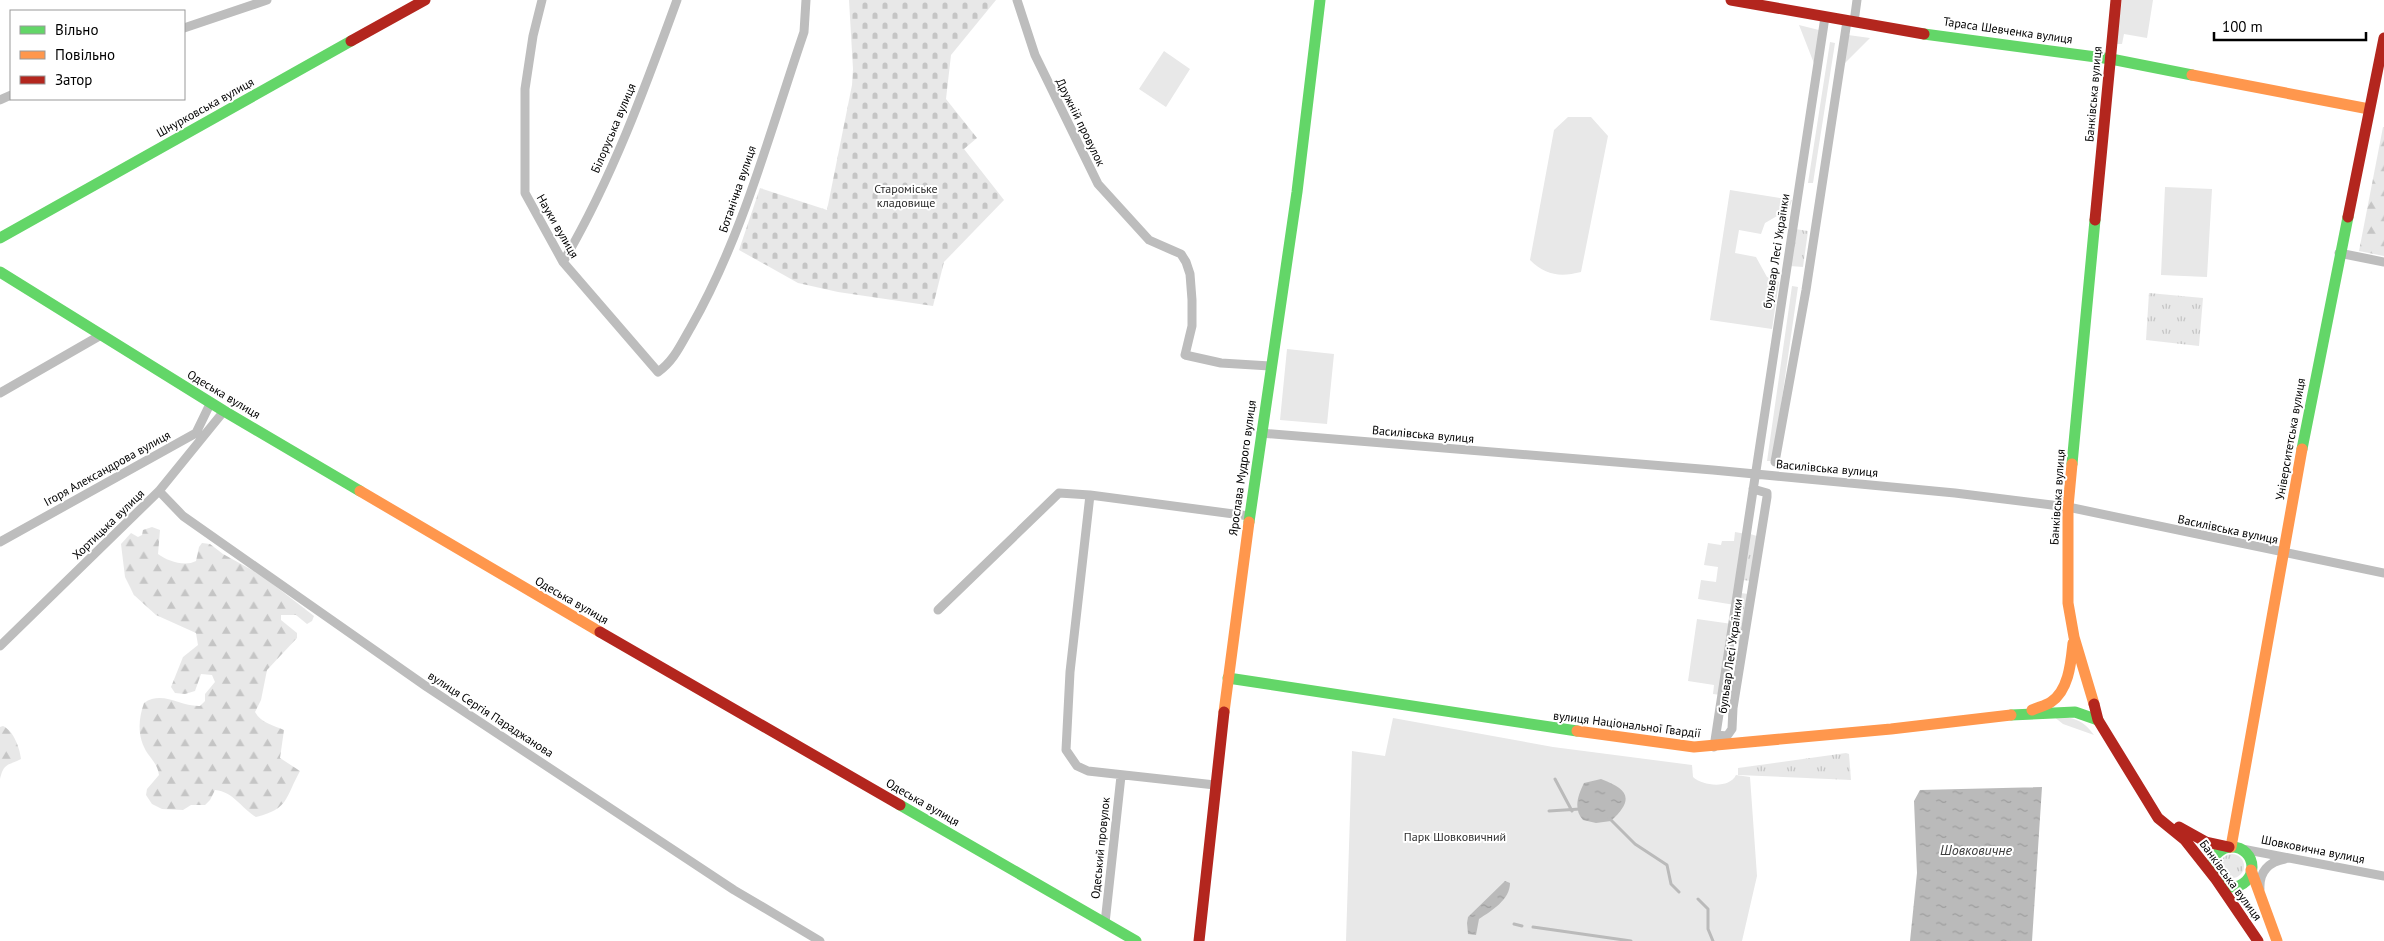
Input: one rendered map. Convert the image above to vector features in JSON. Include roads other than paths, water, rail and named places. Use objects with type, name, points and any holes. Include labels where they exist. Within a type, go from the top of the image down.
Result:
[{"type":"street","points":[[185,28],[267,0]]},
{"type":"street","name":"Шнурковська вулиця","points":[[0,238],[425,0]]},
{"type":"street","name":"Науки вулиця","points":[[542,0],[532,36],[525,89],[524,193],[563,262],[658,372]]},
{"type":"street","name":"Білоруська вулиця","points":[[563,262],[585,225],[651,72],[677,0]]},
{"type":"street","name":"Ботанічна вулиця","points":[[658,372],[672,360],[711,293],[735,233],[804,32],[806,0]]},
{"type":"street","name":"Дружній провулок","points":[[1017,0],[1035,55],[1098,184],[1148,240],[1181,254],[1186,262],[1192,300],[1192,326],[1185,355],[1221,363],[1270,366]]},
{"type":"street","name":"Ярослава Мудрого вулиця","points":[[1199,941],[1228,678],[1270,366],[1297,192],[1320,0]]},
{"type":"street","name":"Тараса Шевченка вулиця","points":[[1731,0],[1850,22],[2110,59],[2369,109]]},
{"type":"street","points":[[1774,462],[1806,290],[1850,22],[1857,0]]},
{"type":"street","name":"Банківська вулиця","points":[[2116,0],[2068,507],[2068,603],[2074,637],[2098,720],[2158,818],[2185,840],[2215,878],[2258,941]]},
{"type":"street","name":"бульвар Лесі Українки","points":[[1714,747],[1825,17]]},
{"type":"street","name":"Університетська вулиця","points":[[2233,847],[2259,686],[2285,554],[2306,424],[2384,38]]},
{"type":"street","points":[[2339,254],[2384,262]]},
{"type":"street","name":"Одеська вулиця","points":[[0,272],[224,411],[553,605],[1105,922],[1121,937],[1136,941]]},
{"type":"street","points":[[0,393],[101,335]]},
{"type":"street","name":"Ігоря Александрова вулиця","points":[[0,542],[196,433],[211,402]]},
{"type":"street","name":"Хортицька вулиця","points":[[0,646],[159,492],[224,411]]},
{"type":"street","name":"Василівська вулиця","points":[[1261,433],[1756,474],[1954,493],[2068,507],[2285,554],[2384,573]]},
{"type":"street","name":"бульвар Лесі Українки","points":[[1716,735],[1727,736],[1732,726],[1767,493],[1753,490]]},
{"type":"street","name":"вулиця Сергія Параджанова","points":[[159,492],[184,516],[427,687],[734,890],[820,941]]},
{"type":"street","points":[[938,610],[1036,513],[1059,493],[1090,495],[1249,516]]},
{"type":"street","points":[[1090,495],[1070,672],[1066,750],[1077,766],[1088,770],[1121,776],[1216,785]]},
{"type":"street","points":[[1746,531],[1761,533]]},
{"type":"street","points":[[1738,586],[1752,588]]},
{"type":"street","points":[[2025,712],[2051,702],[2059,693],[2070,665],[2074,637]]},
{"type":"street","points":[[1729,645],[1743,647]]},
{"type":"street","name":"вулиця Національної Гвардії","points":[[1228,678],[1557,729],[1694,747],[1714,747],[2025,712]]},
{"type":"street","points":[[2025,712],[2075,712],[2098,720]]},
{"type":"street","points":[[1717,723],[1725,720],[1732,726]]},
{"type":"street","name":"Одеський провулок","points":[[1105,922],[1121,776]]},
{"type":"street","name":"Шовковична вулиця","points":[[2158,818],[2206,842],[2384,876]]},
{"type":"street","points":[[2277,941],[2261,898],[2250,876],[2248,856],[2233,847],[2220,851],[2213,860],[2212,869],[2215,878],[2222,884],[2230,886],[2250,876],[2266,868],[2288,859]]},
{"type":"street","points":[[2261,898],[2260,880],[2266,868]]},
{"type":"water","points":[[1601,779],[1622,791],[1626,801],[1619,813],[1611,821],[1596,823],[1583,820],[1577,807],[1578,797],[1584,783]]},
{"type":"water","name":"Шовковичне","points":[[2042,787],[2032,941],[1910,941],[1917,873],[1914,801],[1920,790]]},
{"type":"water","points":[[1505,881],[1510,883],[1507,895],[1494,909],[1479,919],[1476,935],[1468,934],[1468,917]]},
{"type":"waterway","points":[[1555,779],[1572,811]]},
{"type":"waterway","points":[[1549,811],[1580,809]]},
{"type":"waterway","points":[[1609,818],[1635,844],[1667,865],[1671,884],[1679,892]]},
{"type":"waterway","points":[[1698,899],[1708,909],[1708,929],[1713,941]]},
{"type":"waterway","points":[[1514,924],[1522,926]]},
{"type":"waterway","points":[[1533,927],[1631,941]]},
{"type":"park label","name":"Староміське кладовище","points":[[906,195]]},
{"type":"park label","name":"Парк Шовковичний","points":[[1455,836]]}]
